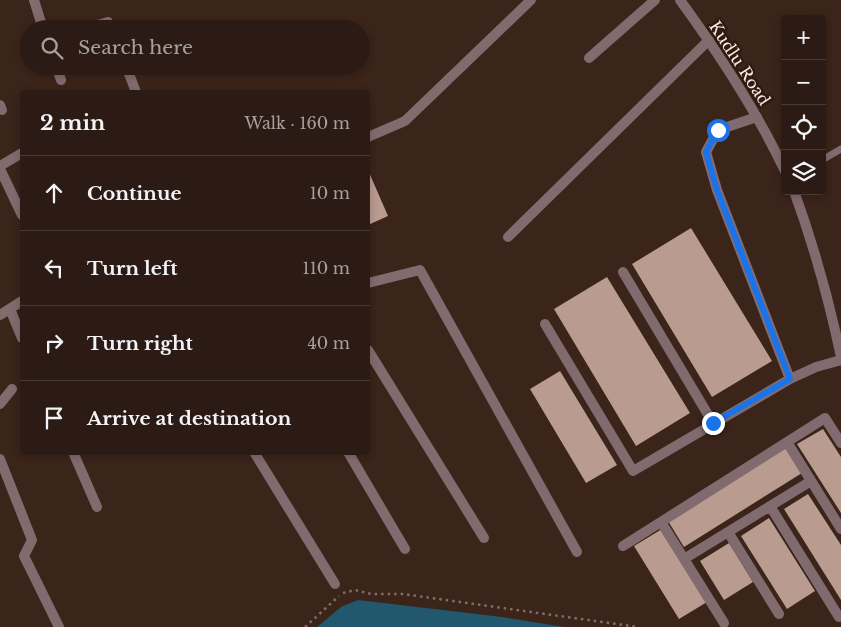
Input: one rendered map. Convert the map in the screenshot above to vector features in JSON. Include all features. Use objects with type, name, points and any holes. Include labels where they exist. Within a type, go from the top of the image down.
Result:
[{"type":"street","points":[[34,0],[40,20]]},
{"type":"street","points":[[370,136],[405,121],[531,0]]},
{"type":"street","points":[[589,58],[655,0]]},
{"type":"street","name":"Kudlu Road","points":[[680,0],[741,89],[781,164]]},
{"type":"street","points":[[508,237],[709,40]]},
{"type":"street","points":[[59,75],[61,80]]},
{"type":"street","points":[[129,75],[135,90]]},
{"type":"street","points":[[757,117],[718,130],[706,152],[721,199],[790,379]]},
{"type":"street","points":[[20,154],[0,168],[20,211]]},
{"type":"street","points":[[545,324],[634,471],[790,379],[841,358],[825,286],[810,234],[795,195]]},
{"type":"street","points":[[370,283],[420,270],[577,552]]},
{"type":"street","points":[[623,272],[713,423]]},
{"type":"street","points":[[0,315],[20,303]]},
{"type":"street","points":[[10,308],[20,333]]},
{"type":"street","points":[[370,353],[484,538]]},
{"type":"street","points":[[0,404],[12,388]]},
{"type":"street","points":[[623,546],[825,418],[841,443]]},
{"type":"street","points":[[787,442],[841,530]]},
{"type":"street","points":[[74,455],[97,507]]},
{"type":"street","points":[[256,455],[335,584]]},
{"type":"street","points":[[350,455],[405,549]]},
{"type":"street","points":[[0,459],[32,540],[24,556],[59,627]]},
{"type":"street","points":[[684,560],[811,480]]},
{"type":"street","points":[[770,506],[839,616]]},
{"type":"street","points":[[661,522],[724,623]]},
{"type":"street","points":[[728,532],[779,614]]},
{"type":"lane","points":[[826,158],[841,149]]},
{"type":"path","points":[[305,627],[341,594],[356,590],[371,594],[403,594],[638,627]]},
{"type":"water","points":[[358,600],[502,617],[564,627],[317,627],[341,607]]},
{"type":"building","points":[[370,175],[388,216],[370,224]]},
{"type":"building","points":[[691,228],[772,361],[712,397],[632,264]]},
{"type":"building","points":[[607,277],[690,413],[636,446],[554,309]]},
{"type":"building","points":[[560,371],[617,465],[586,483],[530,389]]},
{"type":"building","points":[[823,429],[841,457],[841,513],[797,444]]},
{"type":"building","points":[[785,447],[802,473],[684,547],[668,521]]},
{"type":"building","points":[[808,494],[841,545],[841,600],[784,509]]},
{"type":"building","points":[[769,518],[815,591],[787,609],[741,536]]},
{"type":"building","points":[[662,529],[707,602],[679,619],[634,546]]},
{"type":"building","points":[[729,543],[753,582],[724,600],[700,561]]},
{"type":"route","points":[[713,423],[790,379],[717,190],[706,152],[718,130]]}]
